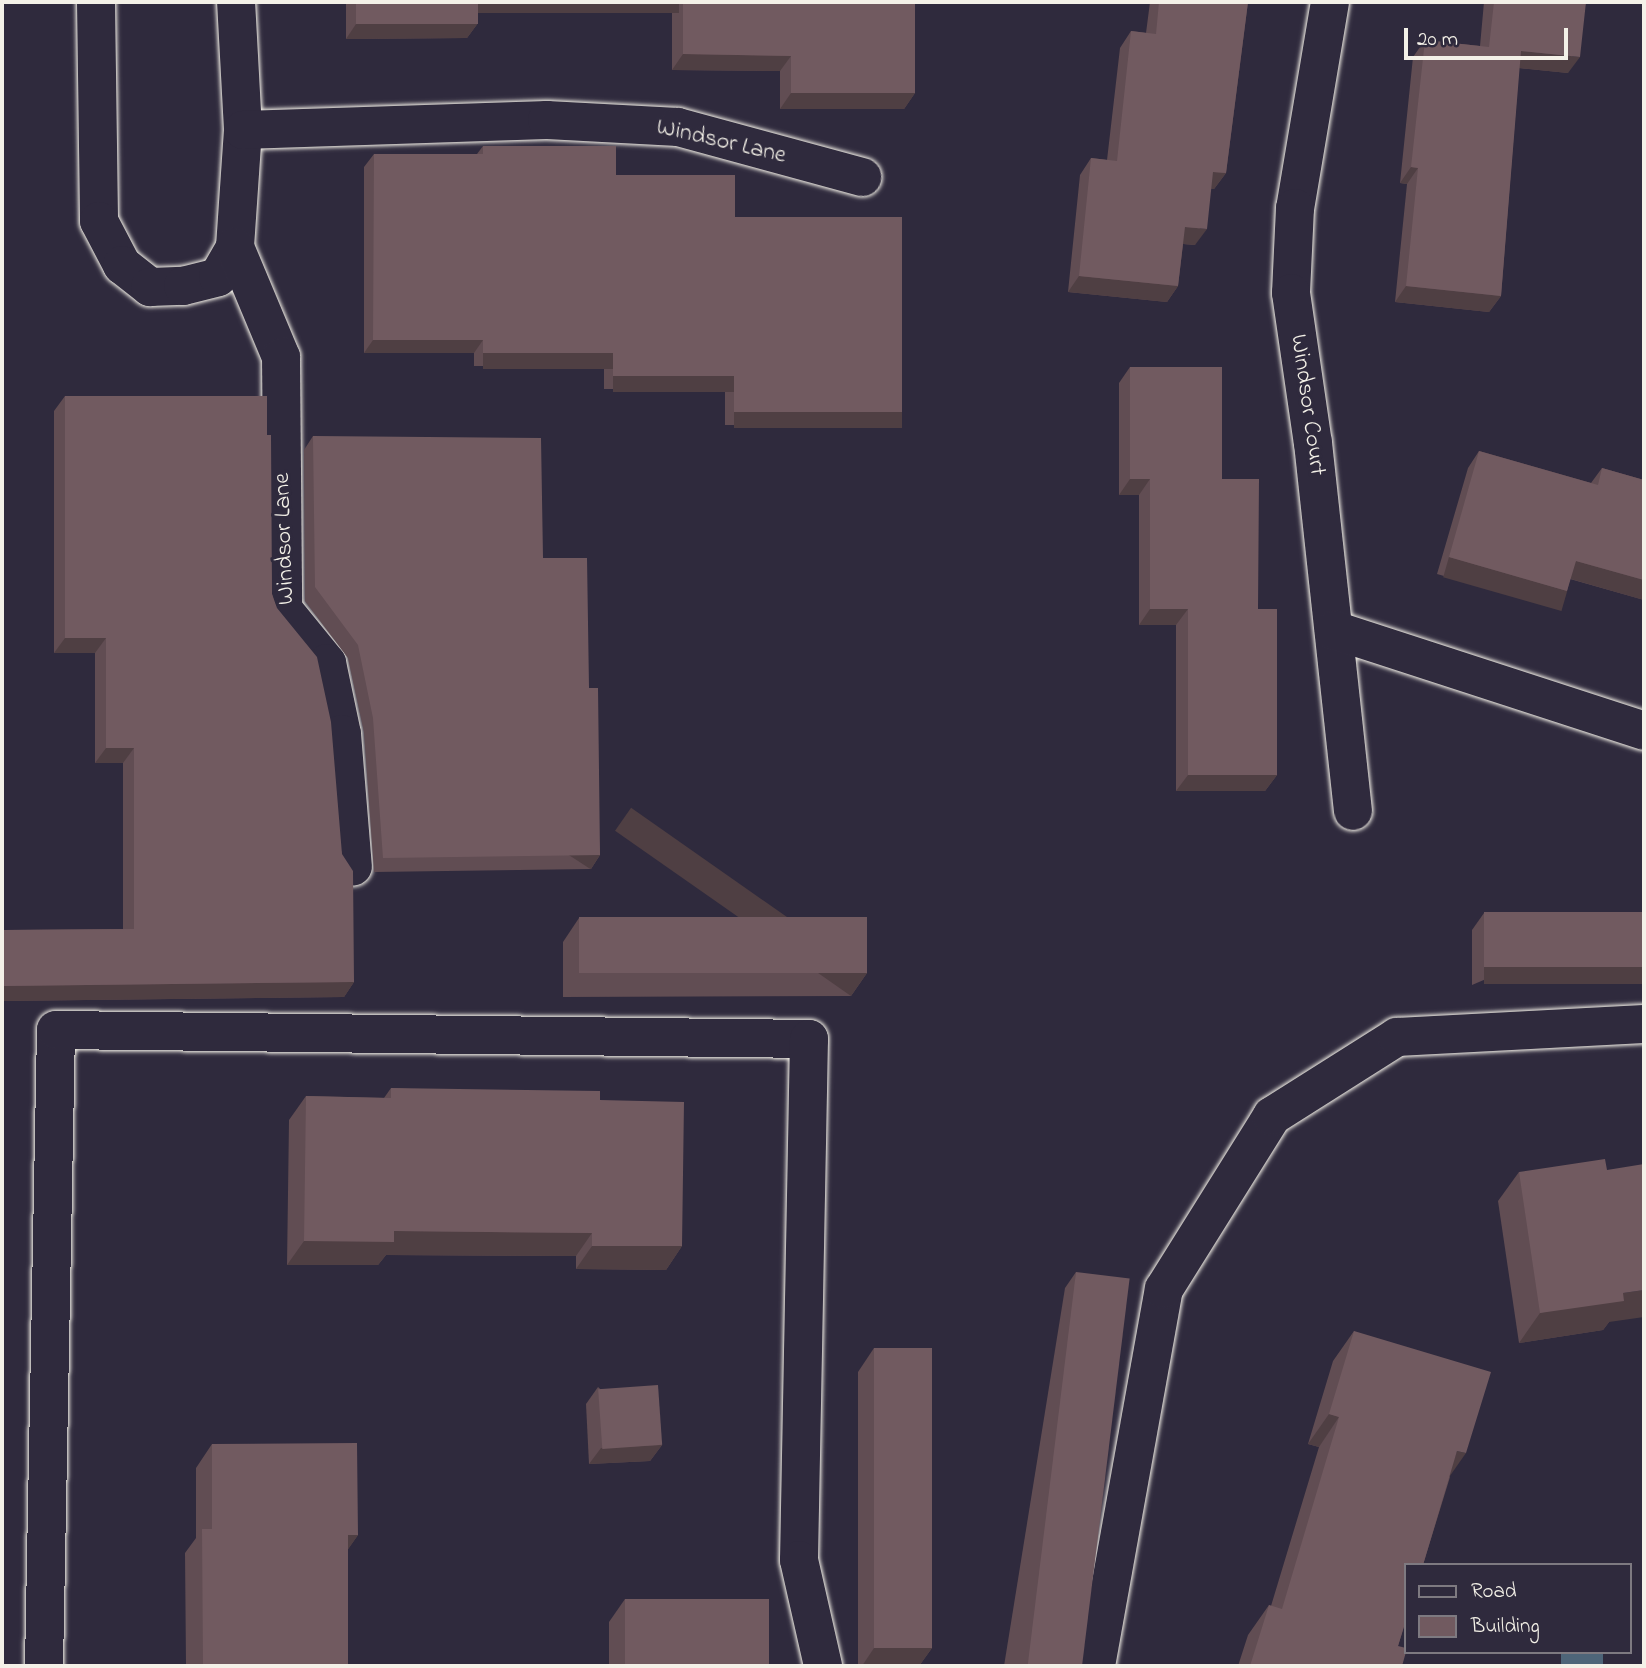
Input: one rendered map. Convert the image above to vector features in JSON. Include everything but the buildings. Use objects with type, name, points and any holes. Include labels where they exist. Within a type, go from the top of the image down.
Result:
[{"type":"street","name":"Windsor Lane","points":[[96,2],[99,221],[122,265],[150,287],[183,286],[218,277],[235,247],[243,130],[236,2]]},
{"type":"street","name":"Windsor Court","points":[[1330,2],[1294,208],[1291,293],[1334,629],[1353,811]]},
{"type":"street","name":"Windsor Lane","points":[[243,130],[547,120],[678,127],[862,177]]},
{"type":"street","name":"Windsor Lane","points":[[235,247],[281,357],[283,609],[327,663],[342,734],[353,866]]},
{"type":"street","points":[[1334,629],[1644,731]]},
{"type":"street","points":[[1096,1666],[1164,1289],[1272,1116],[1397,1037],[1644,1024]]},
{"type":"street","points":[[44,1666],[56,1030],[809,1040],[799,1560],[823,1666]]},
{"type":"water","points":[[1561,1654],[1603,1654],[1603,1666],[1561,1666]]}]
